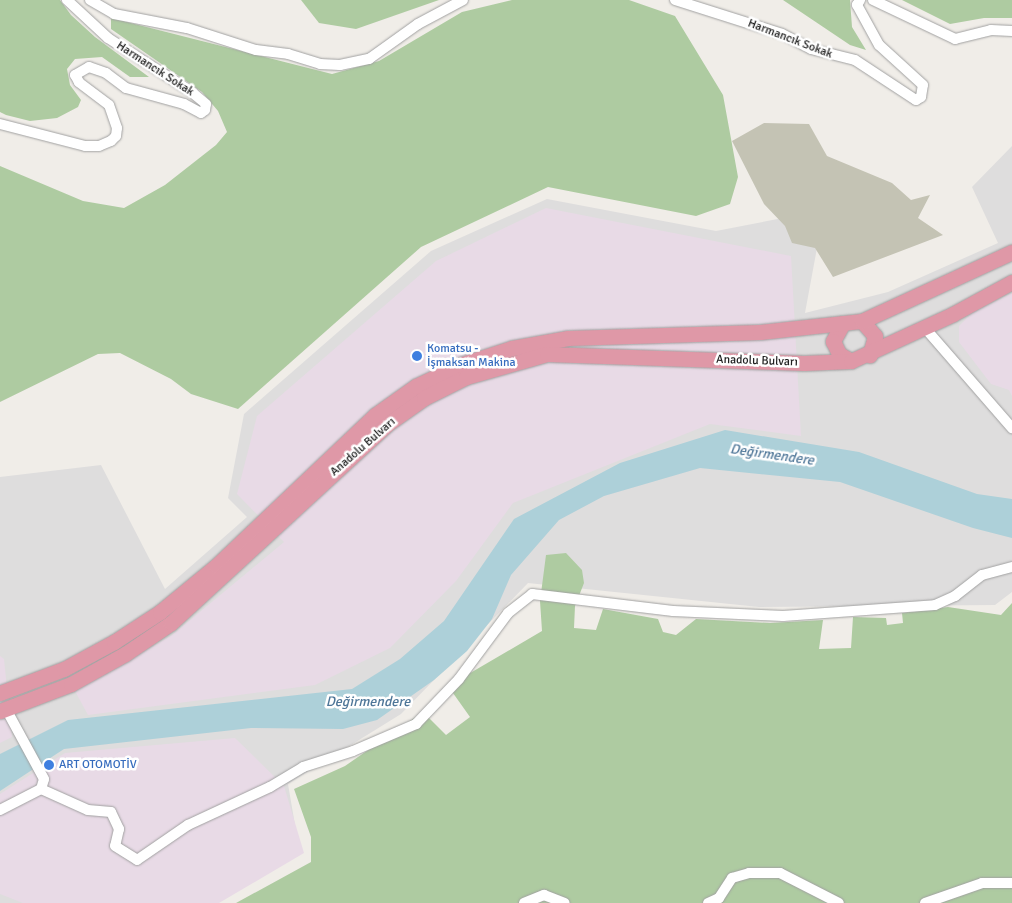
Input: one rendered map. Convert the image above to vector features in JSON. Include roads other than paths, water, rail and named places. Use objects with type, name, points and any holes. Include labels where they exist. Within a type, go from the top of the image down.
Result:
[{"type":"highway","name":"Anadolu Bulvarı","points":[[0,692],[64,669],[114,642],[160,612],[216,566],[375,415],[416,386],[460,365],[512,348],[568,338],[760,332],[862,321],[1012,252]]},
{"type":"highway","name":"Anadolu Bulvarı","points":[[3,710],[71,684],[125,654],[171,623],[386,425],[424,398],[466,376],[548,354],[804,363],[851,361],[870,355],[1012,282]]},
{"type":"highway","points":[[862,321],[875,336],[870,355]]},
{"type":"highway","points":[[843,323],[834,334],[835,348],[851,361]]},
{"type":"street","name":"Harmancık Sokak","points":[[0,124],[85,146],[98,146],[112,141],[117,128],[108,105],[79,82],[76,75],[89,67],[106,73],[126,88],[184,104],[201,113],[206,110],[206,104],[193,93],[108,38],[67,0]]},
{"type":"street","points":[[90,0],[114,14],[187,28],[256,50],[288,54],[320,64],[340,64],[369,59],[418,24],[462,0]]},
{"type":"street","name":"Harmancık Sokak","points":[[675,0],[782,34],[811,49],[855,60],[916,100],[921,97],[923,85],[880,45],[857,5],[860,0]]},
{"type":"street","points":[[873,0],[956,38],[990,30],[1012,31]]},
{"type":"street","points":[[925,328],[1012,428]]},
{"type":"street","points":[[41,789],[88,810],[112,812],[119,829],[116,846],[137,860],[188,825],[270,787],[302,767],[353,751],[416,724],[459,679],[508,613],[532,594],[673,611],[783,616],[936,605],[955,596],[982,575],[1012,567]]},
{"type":"street","points":[[0,810],[41,789],[44,779],[40,769],[3,710]]},
{"type":"street","points":[[708,903],[719,898],[732,878],[750,873],[780,873],[839,903]]},
{"type":"street","points":[[925,903],[982,883],[1012,884]]},
{"type":"street","points":[[524,903],[544,895],[565,903]]},
{"type":"water","name":"Değirmendere","points":[[725,430],[859,452],[977,494],[1012,499],[1012,538],[973,528],[840,482],[700,468],[604,496],[559,520],[511,575],[492,619],[467,651],[434,680],[377,720],[343,729],[251,728],[64,749],[0,791],[0,754],[68,720],[352,689],[400,659],[444,621],[514,519],[620,463]]},
{"type":"place","name":"Komatsu - İşmaksan Makina","points":[[417,356]]},
{"type":"place","name":"ART OTOMOTİV","points":[[49,765]]}]
